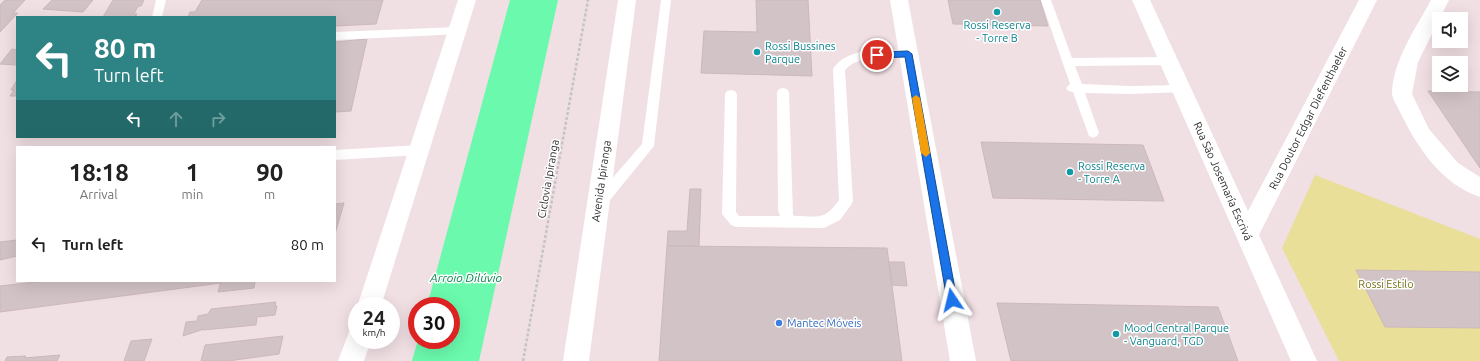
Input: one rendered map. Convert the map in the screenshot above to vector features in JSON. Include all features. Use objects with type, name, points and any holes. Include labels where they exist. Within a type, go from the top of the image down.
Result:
[{"type":"street","points":[[372,297],[467,0]]},
{"type":"street","name":"Avenida Ipiranga","points":[[576,361],[626,0]]},
{"type":"street","points":[[899,0],[963,361]]},
{"type":"street","name":"Rua São Josemaría Escrivá","points":[[1141,0],[1304,361]]},
{"type":"street","name":"Rua Doutor Edgar Diefenthaeler","points":[[1247,235],[1368,0]]},
{"type":"street","points":[[1440,0],[1408,62],[1402,94],[1421,134],[1450,169],[1480,188]]},
{"type":"street","points":[[351,361],[355,349]]},
{"type":"lane","points":[[157,16],[161,0]]},
{"type":"lane","points":[[598,204],[648,146],[666,0]]},
{"type":"lane","points":[[1046,0],[1068,62],[1074,88],[1093,133]]},
{"type":"lane","points":[[336,36],[457,32]]},
{"type":"lane","points":[[731,94],[730,214],[736,221],[824,222],[835,216],[846,201],[838,69],[848,60],[862,55],[908,54]]},
{"type":"lane","points":[[1068,62],[1169,62]]},
{"type":"lane","points":[[1074,88],[1130,90],[1181,89]]},
{"type":"lane","points":[[783,92],[785,210],[787,218],[792,222]]},
{"type":"lane","points":[[336,154],[419,150]]},
{"type":"path","name":"Ciclovia Ipiranga","points":[[523,361],[588,0]]},
{"type":"green space","name":"Rossi Estilo","points":[[1315,175],[1480,239],[1480,361],[1339,361],[1282,248]]},
{"type":"water","name":"Arroio Dilúvio","points":[[510,0],[558,0],[479,361],[412,361],[415,349],[460,349],[460,297],[429,297]]},
{"type":"building","points":[[5,0],[25,0],[13,13],[18,13],[0,32],[0,5]]},
{"type":"building","points":[[52,0],[93,0],[83,12],[43,9]]},
{"type":"building","points":[[113,0],[144,0],[141,6],[138,6],[134,14],[137,14],[136,16],[104,16]]},
{"type":"building","points":[[202,0],[383,0],[376,24],[336,26],[336,16],[188,16],[190,12],[195,12]]},
{"type":"building","name":"Rossi Bussines Parque","points":[[756,0],[808,0],[812,76],[701,73],[704,31],[757,32]]},
{"type":"building","name":"Rossi Reserva - Torre B","points":[[948,0],[1040,0],[1048,26],[953,24]]},
{"type":"building","points":[[367,39],[351,111],[336,112],[336,42]]},
{"type":"building","points":[[12,49],[16,50],[16,65],[0,64]]},
{"type":"building","points":[[16,82],[16,96],[10,96],[14,90],[11,90]]},
{"type":"building","points":[[1428,91],[1480,92],[1480,168]]},
{"type":"building","name":"Rossi Reserva - Torre A","points":[[981,142],[1143,145],[1164,201],[993,198]]},
{"type":"building","points":[[690,189],[701,189],[699,246],[667,246],[668,231],[687,231]]},
{"type":"building","points":[[344,203],[336,231],[336,204]]},
{"type":"building","points":[[16,240],[16,256],[0,260],[0,242]]},
{"type":"building","name":"Mantec Móveis","points":[[667,246],[887,248],[902,361],[659,361]]},
{"type":"building","points":[[889,262],[904,262],[907,286],[892,285]]},
{"type":"building","points":[[1356,270],[1480,272],[1480,328],[1385,327]]},
{"type":"building","points":[[35,282],[221,282],[0,312],[0,286]]},
{"type":"building","points":[[221,282],[255,282],[254,288],[218,292]]},
{"type":"building","points":[[276,302],[275,306],[277,306],[275,315],[257,317],[256,325],[203,330],[204,329],[183,336],[186,322],[197,321],[198,316],[208,314],[211,309]]},
{"type":"building","name":"Mood Central Parque - Vanguard, TGD","points":[[997,303],[1218,307],[1238,361],[1011,361]]},
{"type":"building","points":[[283,336],[279,354],[228,361],[201,361],[205,345]]},
{"type":"building","points":[[152,339],[144,361],[124,361],[131,341]]},
{"type":"building","points":[[60,355],[57,361],[5,361],[7,357],[26,356],[24,358]]},
{"type":"slow traffic","points":[[916,98],[926,153]]},
{"type":"place","name":"Rossi Reserva - Torre B","points":[[997,12]]},
{"type":"place","name":"Rossi Bussines Parque","points":[[757,52]]},
{"type":"place","name":"Rossi Reserva - Torre A","points":[[1070,172]]},
{"type":"place","name":"Mantec Móveis","points":[[779,323]]},
{"type":"place","name":"Mood Central Parque - Vanguard, TGD","points":[[1116,334]]},
{"type":"route","points":[[877,55],[908,54],[952,300]]}]
